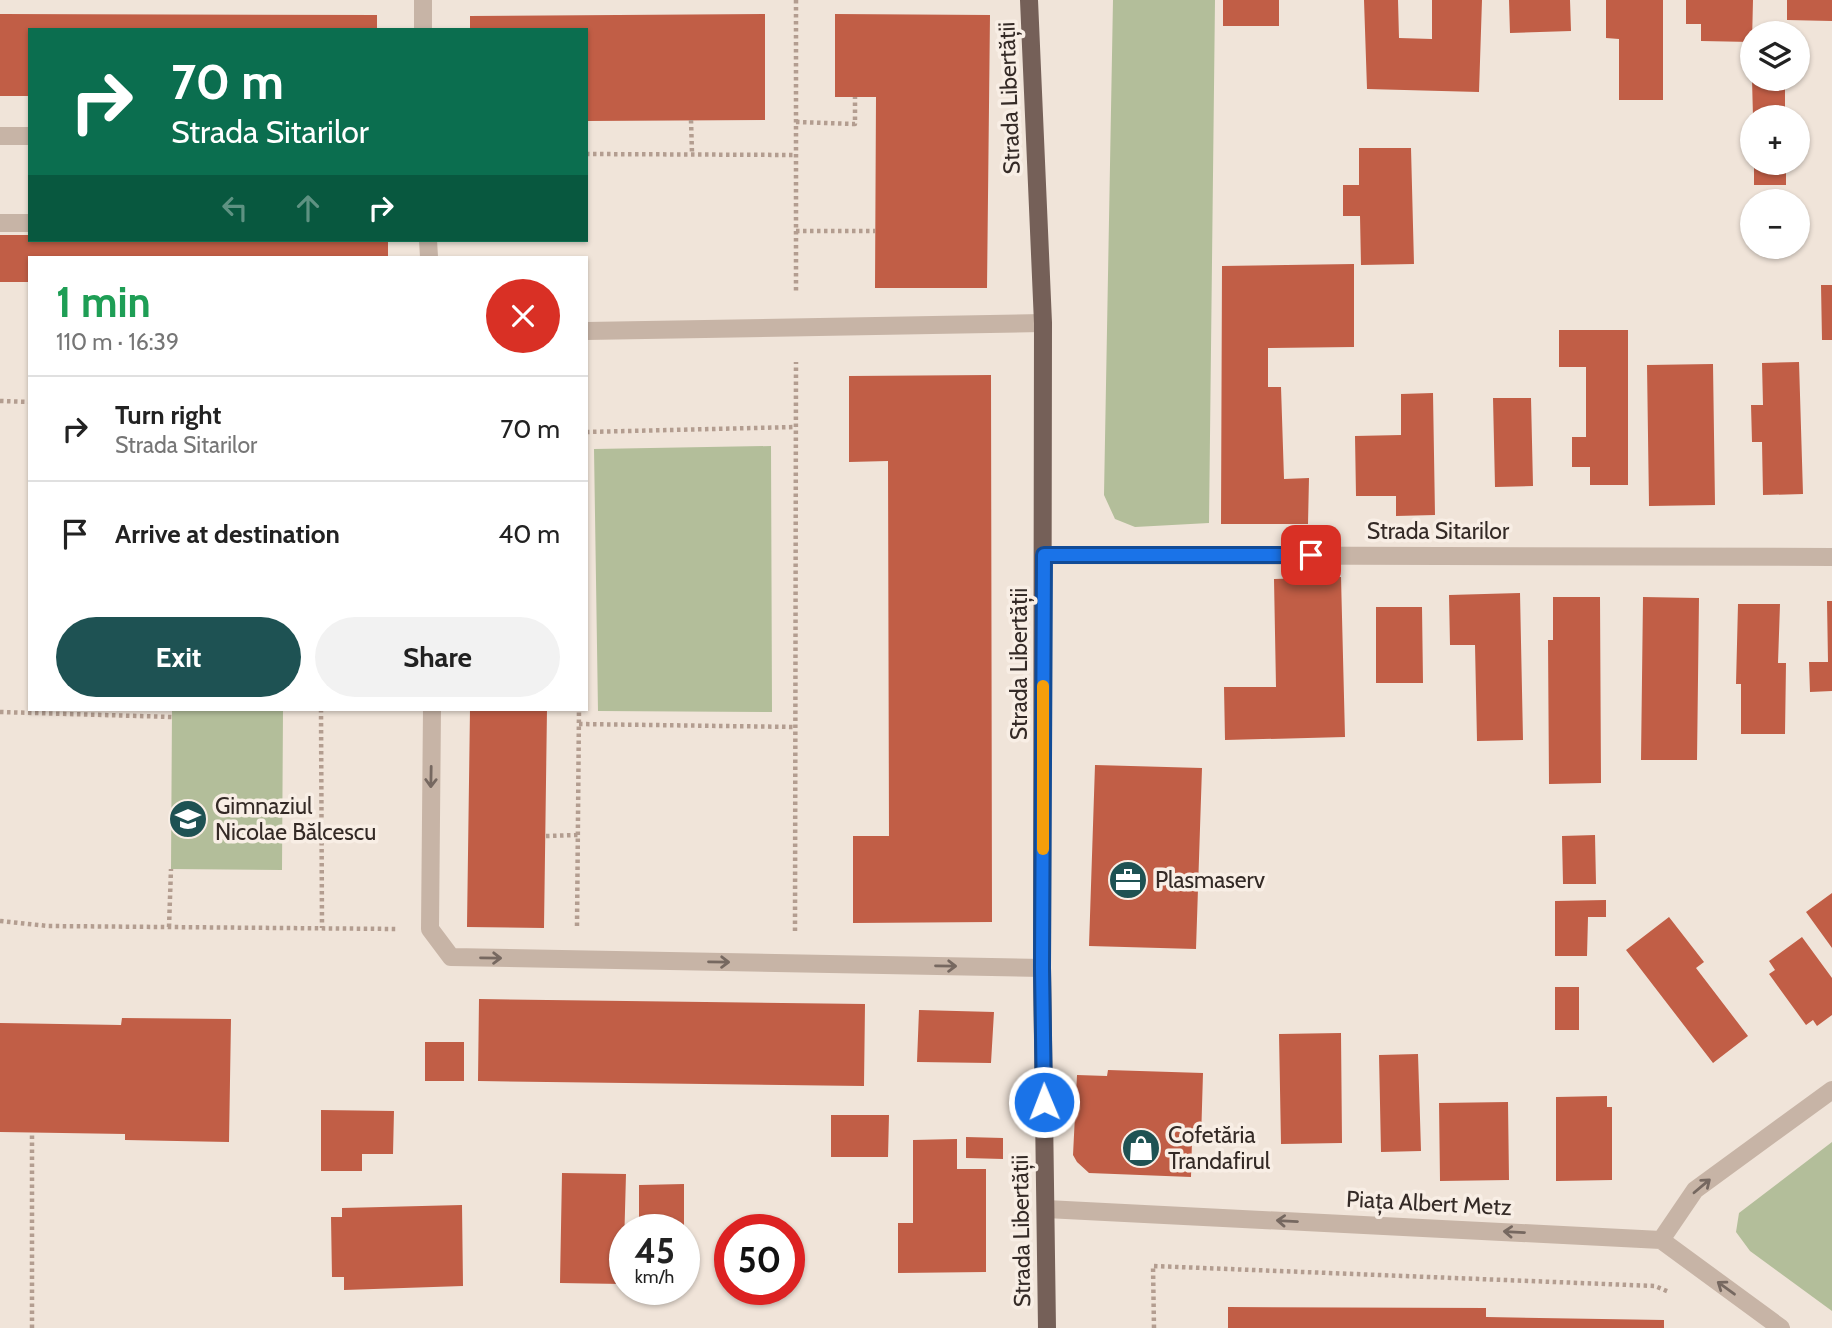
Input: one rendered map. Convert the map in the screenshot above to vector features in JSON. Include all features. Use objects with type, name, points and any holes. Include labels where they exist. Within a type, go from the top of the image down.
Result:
[{"type":"main road","name":"Strada Libertății","points":[[1029,0],[1043,323],[1042,968],[1047,1328]]},
{"type":"street","points":[[423,0],[423,28]]},
{"type":"street","points":[[0,136],[28,136]]},
{"type":"street","points":[[0,222],[28,223]]},
{"type":"street","points":[[588,331],[1043,323]]},
{"type":"street","name":"Strada Sitarilor","points":[[1044,555],[1832,557]]},
{"type":"street","points":[[432,711],[430,929],[451,957],[1042,968]]},
{"type":"street","points":[[1781,1328],[1661,1240],[1695,1190],[1832,1090]]},
{"type":"street","name":"Piața Albert Metz","points":[[1046,1209],[1661,1240]]},
{"type":"path","points":[[795,963],[796,0]]},
{"type":"path","points":[[796,122],[855,124],[855,97]]},
{"type":"path","points":[[691,120],[692,153]]},
{"type":"path","points":[[588,154],[796,155]]},
{"type":"path","points":[[796,231],[875,231]]},
{"type":"path","points":[[0,401],[28,402]]},
{"type":"path","points":[[588,432],[796,426]]},
{"type":"path","points":[[321,711],[322,928]]},
{"type":"path","points":[[577,960],[579,711]]},
{"type":"path","points":[[0,712],[172,717]]},
{"type":"path","points":[[579,724],[796,727]]},
{"type":"path","points":[[545,836],[578,835]]},
{"type":"path","points":[[169,927],[170,869]]},
{"type":"path","points":[[0,921],[48,926],[430,929]]},
{"type":"path","points":[[32,1328],[33,1132]]},
{"type":"path","points":[[1154,1328],[1153,1266],[1656,1286],[1680,1297]]},
{"type":"green space","points":[[1113,0],[1215,0],[1209,523],[1135,527],[1115,519],[1104,495]]},
{"type":"green space","points":[[771,446],[772,712],[598,711],[594,449]]},
{"type":"green space","points":[[172,711],[283,711],[282,870],[171,869]]},
{"type":"green space","points":[[1832,1142],[1832,1311],[1750,1251],[1736,1232],[1739,1213]]},
{"type":"building","points":[[1223,0],[1279,0],[1279,26],[1223,26]]},
{"type":"building","points":[[1364,0],[1398,0],[1399,38],[1432,39],[1432,0],[1482,0],[1479,92],[1367,89]]},
{"type":"building","points":[[1509,0],[1570,0],[1571,31],[1510,33]]},
{"type":"building","points":[[1606,0],[1663,0],[1663,100],[1619,100],[1619,39],[1606,38]]},
{"type":"building","points":[[1686,0],[1753,0],[1752,21],[1740,21],[1740,42],[1701,41],[1701,24],[1686,24]]},
{"type":"building","points":[[1787,0],[1832,0],[1832,21],[1787,20]]},
{"type":"building","points":[[0,14],[377,15],[377,28],[28,28],[28,96],[0,96]]},
{"type":"building","points":[[765,14],[765,120],[588,121],[588,28],[470,28],[470,16]]},
{"type":"building","points":[[835,14],[990,15],[987,288],[875,288],[876,97],[835,97]]},
{"type":"building","points":[[1752,91],[1785,91],[1785,105],[1753,105]]},
{"type":"building","points":[[1359,148],[1411,148],[1414,264],[1361,265],[1360,216],[1343,216],[1343,185],[1359,185]]},
{"type":"building","points":[[1754,175],[1786,175],[1786,185],[1754,185]]},
{"type":"building","points":[[0,235],[28,235],[28,242],[388,242],[388,256],[28,256],[28,282],[0,282]]},
{"type":"building","points":[[1354,264],[1354,347],[1268,348],[1268,387],[1281,387],[1284,479],[1309,478],[1308,524],[1221,524],[1222,266]]},
{"type":"building","points":[[1821,285],[1832,285],[1832,340],[1822,340]]},
{"type":"building","points":[[1559,330],[1628,330],[1628,485],[1590,485],[1590,467],[1572,467],[1572,437],[1586,437],[1586,367],[1559,367]]},
{"type":"building","points":[[1799,362],[1803,494],[1763,495],[1762,442],[1752,442],[1751,405],[1763,405],[1762,363]]},
{"type":"building","points":[[1713,364],[1715,505],[1649,506],[1647,365]]},
{"type":"building","points":[[991,375],[992,922],[853,923],[853,836],[889,836],[888,461],[849,462],[849,376]]},
{"type":"building","points":[[1433,393],[1435,515],[1396,516],[1396,496],[1356,496],[1355,436],[1401,435],[1401,394]]},
{"type":"building","points":[[1493,398],[1531,398],[1533,486],[1495,487]]},
{"type":"building","points":[[1341,577],[1345,737],[1225,740],[1224,687],[1276,687],[1274,579]]},
{"type":"building","points":[[1520,593],[1523,740],[1477,741],[1475,645],[1450,645],[1449,595]]},
{"type":"building","points":[[1553,597],[1600,597],[1601,783],[1549,784],[1548,640],[1553,640]]},
{"type":"building","points":[[1643,597],[1699,598],[1697,760],[1641,760]]},
{"type":"building","points":[[1827,601],[1832,601],[1832,691],[1810,692],[1809,662],[1828,662]]},
{"type":"building","points":[[1738,604],[1780,604],[1778,663],[1786,663],[1785,734],[1741,734],[1741,684],[1736,684]]},
{"type":"building","points":[[1376,607],[1422,607],[1423,683],[1376,683]]},
{"type":"building","points":[[470,711],[547,711],[544,928],[467,927]]},
{"type":"building","points":[[1095,765],[1202,768],[1196,949],[1089,946]]},
{"type":"building","points":[[1595,835],[1596,884],[1563,884],[1562,836]]},
{"type":"building","points":[[1832,893],[1832,948],[1806,912]]},
{"type":"building","points":[[1606,900],[1606,917],[1588,917],[1587,956],[1555,956],[1555,901]]},
{"type":"building","points":[[1669,917],[1704,962],[1696,968],[1748,1036],[1713,1063],[1626,950]]},
{"type":"building","points":[[1802,937],[1832,978],[1832,1015],[1817,1026],[1813,1020],[1806,1025],[1769,974],[1775,970],[1769,961]]},
{"type":"building","points":[[1555,987],[1579,987],[1579,1030],[1555,1030]]},
{"type":"building","points":[[479,999],[865,1004],[864,1086],[478,1081]]},
{"type":"building","points":[[919,1010],[994,1012],[991,1063],[917,1062]]},
{"type":"building","points":[[122,1018],[231,1019],[229,1142],[125,1140],[125,1134],[0,1132],[0,1023],[121,1025]]},
{"type":"building","points":[[1341,1033],[1342,1143],[1281,1144],[1279,1034]]},
{"type":"building","points":[[425,1042],[464,1042],[464,1081],[425,1081]]},
{"type":"building","points":[[1418,1054],[1421,1151],[1381,1152],[1379,1055]]},
{"type":"building","points":[[1108,1070],[1203,1073],[1201,1140],[1192,1140],[1191,1177],[1089,1173],[1077,1162],[1073,1155],[1077,1075],[1107,1076]]},
{"type":"building","points":[[1607,1096],[1607,1107],[1612,1107],[1612,1180],[1556,1181],[1556,1097]]},
{"type":"building","points":[[1508,1102],[1509,1180],[1440,1181],[1439,1103]]},
{"type":"building","points":[[321,1110],[394,1111],[393,1154],[362,1154],[362,1171],[321,1171]]},
{"type":"building","points":[[831,1115],[889,1115],[888,1157],[831,1157]]},
{"type":"building","points":[[966,1137],[1003,1138],[1003,1159],[966,1158]]},
{"type":"building","points":[[957,1139],[957,1169],[986,1169],[986,1272],[898,1273],[898,1223],[913,1223],[913,1140]]},
{"type":"building","points":[[562,1173],[626,1174],[625,1214],[609,1214],[609,1284],[560,1283]]},
{"type":"building","points":[[684,1184],[684,1214],[639,1214],[639,1185]]},
{"type":"building","points":[[462,1205],[463,1286],[344,1290],[344,1277],[332,1277],[331,1217],[342,1217],[342,1208]]},
{"type":"building","points":[[1228,1307],[1486,1308],[1486,1317],[1664,1320],[1664,1328],[1228,1328]]},
{"type":"slow traffic","points":[[1043,686],[1043,849]]},
{"type":"place","name":"Gimnaziul Nicolae Bălcescu","points":[[188,819]]},
{"type":"place","name":"Plasmaserv","points":[[1128,880]]},
{"type":"place","name":"Cofetăria Trandafirul","points":[[1141,1148]]},
{"type":"route","points":[[1044,1102],[1044,555],[1311,555]]}]
